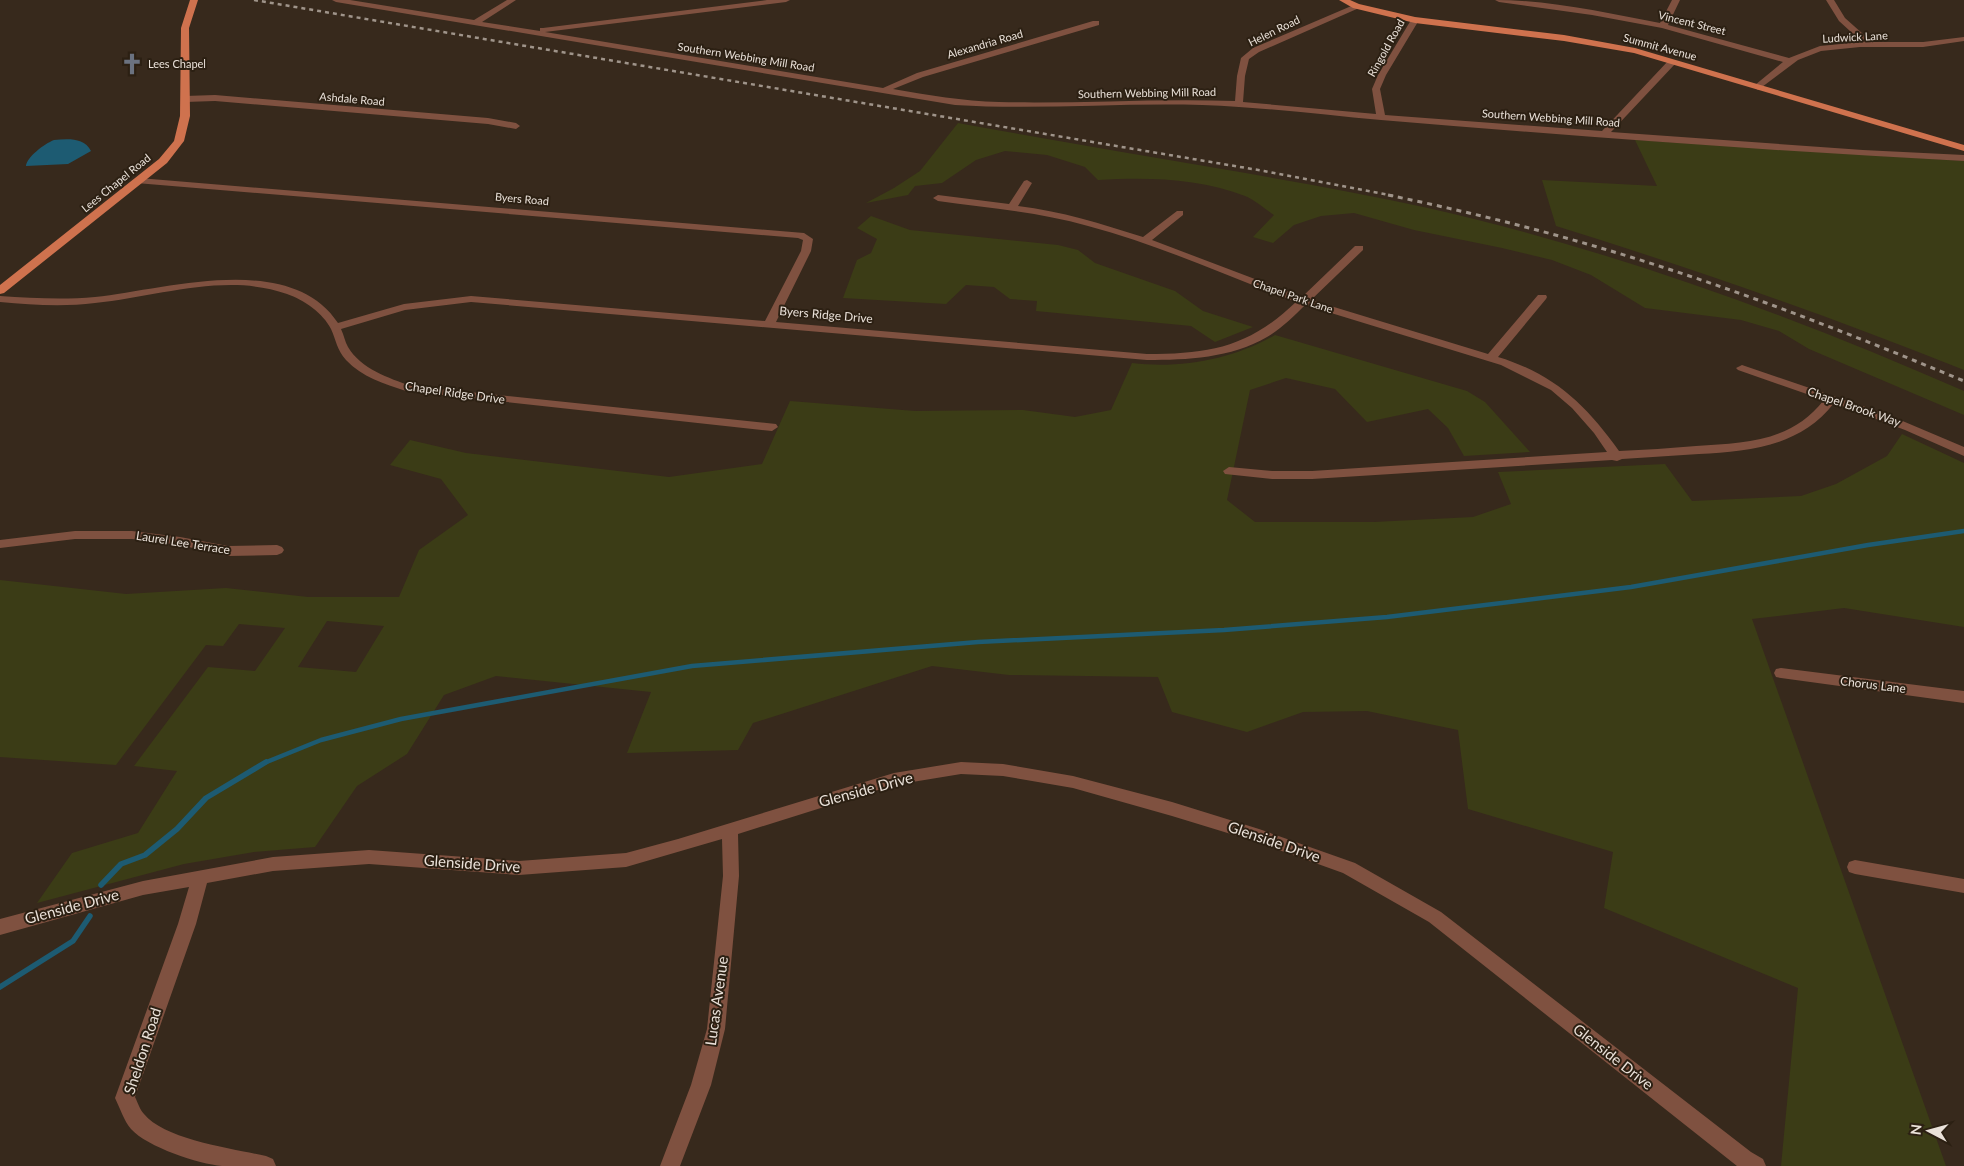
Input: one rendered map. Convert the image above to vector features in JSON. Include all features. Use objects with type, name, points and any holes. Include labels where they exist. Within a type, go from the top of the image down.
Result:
[{"type":"main road","name":"Lees Chapel Road","points":[[0,292],[139,181],[163,160],[179,140],[185,116],[185,28],[194,0]]},
{"type":"main road","name":"Summit Avenue","points":[[1343,0],[1356,6],[1415,20],[1581,40],[1635,51],[1964,148]]},
{"type":"street","name":"Southern Webbing Mill Road","points":[[336,0],[955,102],[999,105],[1194,102],[1239,104],[1381,117],[1863,153],[1964,158]]},
{"type":"street","points":[[382,8],[388,0]]},
{"type":"street","points":[[475,23],[512,0]]},
{"type":"street","points":[[528,32],[786,0]]},
{"type":"street","name":"Vincent Street","points":[[1499,0],[1521,1],[1663,26],[1790,61]]},
{"type":"street","points":[[1663,26],[1676,0]]},
{"type":"street","points":[[1830,0],[1834,11],[1848,26],[1871,45]]},
{"type":"street","name":"Helen Road","points":[[1239,104],[1241,76],[1246,58],[1256,50],[1356,6]]},
{"type":"street","name":"Ringold Road","points":[[1381,117],[1376,90],[1392,58],[1415,20]]},
{"type":"street","name":"Alexandria Road","points":[[882,91],[920,75],[1096,23]]},
{"type":"street","name":"Ludwick Lane","points":[[1758,87],[1790,61],[1801,55],[1828,47],[1947,44],[1964,40]]},
{"type":"street","points":[[1605,133],[1672,62]]},
{"type":"street","name":"Ashdale Road","points":[[185,99],[215,98],[488,121],[516,126]]},
{"type":"street","name":"Byers Road","points":[[139,181],[800,235],[808,239],[806,251],[769,324]]},
{"type":"street","points":[[1012,208],[1027,183]]},
{"type":"street","name":"Chapel Park Lane","points":[[938,198],[1066,216],[1145,241],[1303,301],[1512,367],[1555,388],[1576,405],[1598,430],[1616,457]]},
{"type":"street","points":[[1145,241],[1180,212]]},
{"type":"street","name":"Byers Ridge Drive","points":[[336,327],[404,306],[471,299],[1147,357],[1187,357],[1228,349],[1263,335],[1288,316],[1359,248]]},
{"type":"street","name":"Chapel Ridge Drive","points":[[0,299],[64,303],[97,300],[192,284],[262,285],[290,292],[311,302],[327,315],[336,327],[343,348],[361,367],[379,379],[410,389],[772,427]]},
{"type":"street","points":[[1490,359],[1542,297]]},
{"type":"street","name":"Chapel Brook Way","points":[[1742,368],[1869,410],[1964,452]]},
{"type":"street","points":[[1229,471],[1272,475],[1312,475],[1714,451],[1747,447],[1777,440],[1795,433],[1810,424],[1831,399]]},
{"type":"street","name":"Laurel Lee Terrace","points":[[0,544],[75,535],[132,535],[180,541],[228,552],[277,550]]},
{"type":"street","name":"Chorus Lane","points":[[1781,673],[1964,697]]},
{"type":"street","name":"Glenside Drive","points":[[0,927],[143,888],[272,864],[369,856],[519,868],[626,860],[730,831],[894,780],[962,768],[1003,770],[1072,782],[1258,836],[1348,868],[1435,917],[1748,1164]]},
{"type":"street","name":"Lucas Avenue","points":[[670,1166],[701,1085],[716,1029],[731,876],[730,831]]},
{"type":"street","points":[[1855,866],[1964,886]]},
{"type":"street","name":"Sheldon Road","points":[[201,876],[187,924],[125,1098],[138,1123],[156,1135],[187,1147],[266,1166]]},
{"type":"shaded area","points":[[958,123],[1377,197],[1497,225],[1565,244],[1633,264],[1700,287],[1833,336],[1899,363],[1964,391],[1964,415],[1809,349],[1779,331],[1741,320],[1645,308],[1591,275],[1552,260],[1414,230],[1354,213],[1321,216],[1294,225],[1273,243],[1253,237],[1274,215],[1245,196],[1210,185],[1154,179],[1098,180],[1085,167],[1047,155],[1005,151],[976,160],[942,183],[915,186],[908,195],[866,203],[920,171]]},
{"type":"shaded area","points":[[1635,140],[1964,161],[1964,370],[1761,294],[1556,226],[1542,180],[1657,186]]},
{"type":"shaded area","points":[[871,216],[910,230],[1058,245],[1078,250],[1095,263],[1175,291],[1203,311],[1253,327],[1215,342],[1191,326],[1036,311],[1037,301],[1010,299],[994,287],[966,285],[946,304],[843,298],[857,260],[871,253],[877,239],[857,228]]},
{"type":"shaded area","points":[[1275,335],[1467,391],[1485,402],[1530,452],[1464,456],[1448,428],[1428,409],[1367,422],[1335,389],[1286,378],[1250,390],[1227,500],[1255,522],[1374,522],[1473,517],[1511,504],[1498,472],[1665,464],[1692,501],[1801,496],[1836,484],[1887,456],[1902,434],[1964,463],[1964,627],[1844,608],[1752,619],[1946,1166],[1781,1166],[1798,988],[1604,908],[1613,852],[1468,809],[1458,730],[1367,711],[1303,712],[1247,732],[1172,712],[1158,677],[1009,675],[932,666],[753,723],[738,750],[627,753],[651,692],[496,676],[444,695],[407,754],[357,786],[315,847],[254,852],[184,864],[37,903],[72,853],[138,833],[177,771],[134,766],[208,667],[255,671],[285,628],[239,624],[223,646],[206,645],[116,765],[0,757],[0,580],[126,594],[226,588],[308,597],[399,597],[419,550],[468,515],[441,479],[390,465],[410,440],[466,453],[669,477],[762,464],[790,401],[915,411],[1023,410],[1075,417],[1111,410],[1132,363],[1169,365],[1188,363],[1224,356]],"holes":[[[327,621],[384,626],[356,672],[298,667]]]},
{"type":"water","points":[[70,139],[80,141],[88,146],[91,151],[68,164],[26,166],[29,159],[37,151],[54,140]]},
{"type":"waterway","points":[[265,763],[321,740],[401,719],[692,666],[978,642],[1224,630],[1387,617],[1631,587],[1868,545],[1964,531]]},
{"type":"waterway","points":[[101,885],[121,864],[145,855],[177,829],[206,798],[265,763]]},
{"type":"waterway","points":[[0,987],[73,941],[90,916]]},
{"type":"railway","points":[[254,0],[1264,171],[1394,196]]},
{"type":"railway","points":[[1388,195],[1538,230],[1635,258],[1731,290],[1825,325],[1964,381]]},
{"type":"place","name":"Lees Chapel","points":[[132,64]]}]
